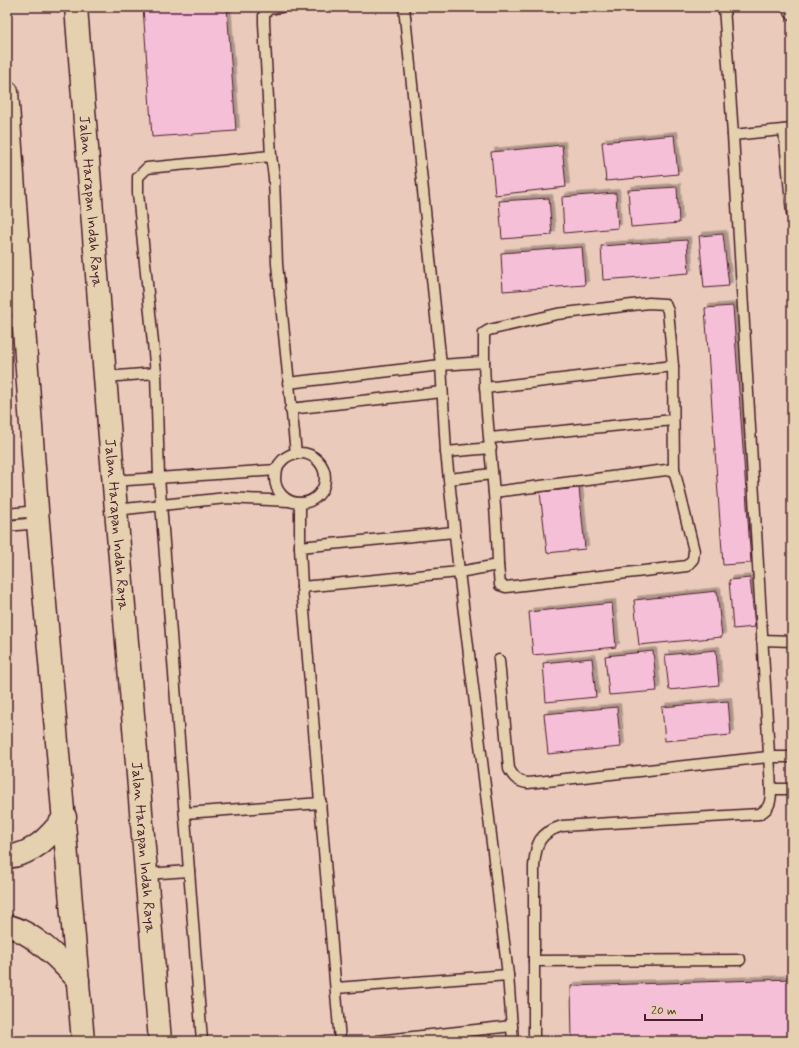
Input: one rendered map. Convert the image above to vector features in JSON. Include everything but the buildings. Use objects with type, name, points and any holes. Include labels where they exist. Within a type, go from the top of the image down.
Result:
[{"type":"main road","name":"Jalan Harapan Indah Raya","points":[[76,7],[113,481],[160,1041]]},
{"type":"main road","points":[[7,92],[15,314],[38,517],[65,817],[83,1041]]},
{"type":"main road","points":[[7,857],[16,856],[31,850],[50,836],[65,817]]},
{"type":"main road","points":[[7,926],[13,927],[39,943],[60,959],[78,980]]},
{"type":"lane","points":[[281,7],[268,9],[264,14],[264,23],[271,156],[274,177],[277,264],[290,409],[296,454]]},
{"type":"lane","points":[[404,7],[441,365],[446,452],[454,532],[508,975],[513,1041]]},
{"type":"lane","points":[[534,1041],[534,866],[535,852],[540,839],[545,833],[562,826],[759,814],[768,808],[771,797],[733,135],[724,7]]},
{"type":"lane","points":[[786,7],[792,15]]},
{"type":"lane","points":[[733,135],[788,130],[792,213]]},
{"type":"lane","points":[[202,1041],[159,477],[156,373],[138,177],[147,168],[271,156]]},
{"type":"lane","points":[[660,302],[665,304],[668,311],[673,366],[674,469],[694,551],[693,559],[687,566],[506,587],[500,585],[484,362],[483,338],[484,333],[489,330],[557,314],[660,302]]},
{"type":"lane","points":[[288,383],[441,365],[484,362]]},
{"type":"lane","points":[[485,388],[673,366]]},
{"type":"lane","points":[[105,377],[156,373]]},
{"type":"lane","points":[[290,409],[442,392]]},
{"type":"lane","points":[[446,452],[491,443],[673,420]]},
{"type":"lane","points":[[116,510],[226,498],[289,501],[300,503],[310,501],[318,495],[324,486],[325,476],[322,466],[316,459],[306,454],[296,454],[288,457],[281,463],[277,470],[275,479],[277,488],[289,501]]},
{"type":"lane","points":[[494,492],[674,469]]},
{"type":"lane","points":[[113,481],[277,470]]},
{"type":"lane","points":[[449,479],[492,474]]},
{"type":"lane","points":[[300,503],[302,587],[340,1041]]},
{"type":"lane","points":[[7,514],[38,517]]},
{"type":"lane","points":[[7,526],[38,517]]},
{"type":"lane","points":[[300,547],[454,532]]},
{"type":"lane","points":[[302,587],[459,572],[498,565]]},
{"type":"lane","points":[[762,640],[792,641]]},
{"type":"lane","points":[[500,660],[509,768],[517,780],[522,783],[768,758],[792,757]]},
{"type":"lane","points":[[771,789],[792,789]]},
{"type":"lane","points":[[185,813],[321,803]]},
{"type":"lane","points":[[146,874],[189,871]]},
{"type":"lane","points":[[534,961],[740,960]]},
{"type":"lane","points":[[336,988],[508,975]]},
{"type":"lane","points":[[378,1041],[512,1026]]},
{"type":"shaded area","points":[[7,7],[792,7],[792,1041],[7,1041]]}]
